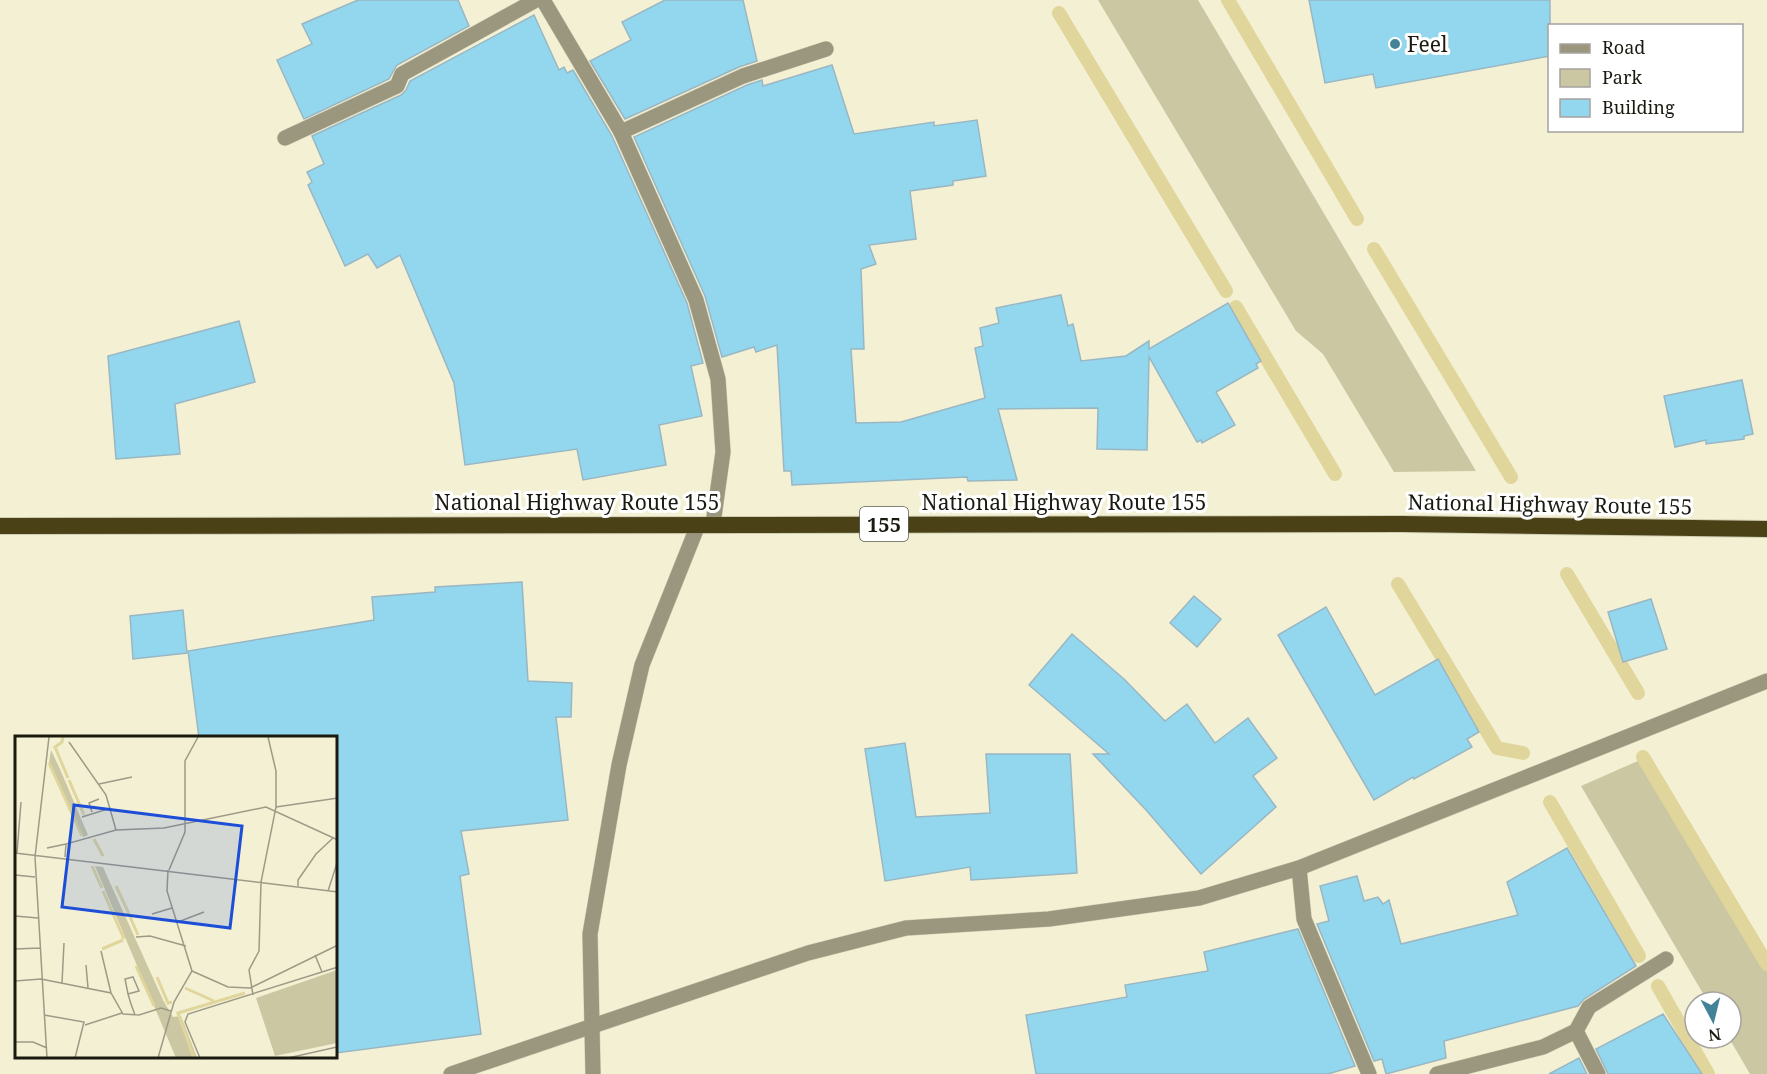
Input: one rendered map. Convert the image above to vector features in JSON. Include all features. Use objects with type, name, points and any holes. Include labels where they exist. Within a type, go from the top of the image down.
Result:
[{"type":"highway","name":"National Highway Route 155","points":[[0,526],[1402,524],[1767,530]]},
{"type":"street","points":[[285,138],[397,86],[402,74],[536,0]]},
{"type":"street","points":[[543,0],[621,132],[696,300],[718,379],[723,452],[706,524],[642,665],[619,765],[590,934],[593,1074]]},
{"type":"street","points":[[621,132],[743,76],[826,49]]},
{"type":"street","points":[[451,1074],[808,953],[906,928],[1048,920],[1199,898],[1299,868],[1767,681]]},
{"type":"street","points":[[1299,868],[1304,919],[1369,1074]]},
{"type":"street","points":[[1437,1074],[1544,1047],[1576,1031],[1589,1007],[1666,959]]},
{"type":"street","points":[[1576,1031],[1598,1074]]},
{"type":"green space","points":[[1098,0],[1198,0],[1476,471],[1394,472],[1323,354],[1296,331]]},
{"type":"green space","points":[[1640,760],[1767,969],[1767,1074],[1750,1074],[1736,1050],[1743,1050],[1743,990],[1701,990],[1581,786]]},
{"type":"building","points":[[358,0],[458,0],[469,26],[397,65],[389,79],[304,119],[277,60],[312,44],[302,24]]},
{"type":"building","points":[[665,0],[743,0],[757,61],[625,119],[590,61],[631,40],[622,22]]},
{"type":"building","name":"Feel","points":[[1309,0],[1550,0],[1548,56],[1376,88],[1373,74],[1325,83]]},
{"type":"building","points":[[534,15],[559,70],[564,67],[567,73],[573,70],[612,136],[687,303],[703,363],[691,366],[702,416],[659,425],[666,465],[583,480],[577,449],[465,465],[454,383],[400,255],[377,268],[368,254],[345,266],[308,185],[312,182],[307,172],[324,164],[312,136],[401,95],[410,81]]},
{"type":"building","points":[[832,65],[854,134],[934,122],[934,126],[977,120],[986,176],[953,181],[953,185],[910,191],[916,239],[869,245],[876,264],[861,269],[864,349],[851,349],[856,423],[901,422],[985,398],[975,348],[983,346],[980,328],[999,323],[996,308],[1061,295],[1068,326],[1073,324],[1081,361],[1126,356],[1149,341],[1149,349],[1228,303],[1261,361],[1256,364],[1258,368],[1216,392],[1235,425],[1202,443],[1201,440],[1197,442],[1149,357],[1147,450],[1097,449],[1098,408],[998,409],[1017,480],[968,481],[967,477],[792,485],[791,471],[784,471],[777,345],[756,352],[754,347],[722,357],[705,296],[634,137],[747,85],[762,80],[763,86]]},
{"type":"building","points":[[239,321],[255,382],[175,404],[180,454],[116,459],[108,356]]},
{"type":"building","points":[[1742,380],[1753,434],[1744,436],[1744,439],[1706,444],[1706,440],[1675,447],[1664,396]]},
{"type":"building","points":[[522,582],[528,681],[572,683],[571,717],[556,717],[568,820],[461,831],[469,874],[460,876],[481,1034],[338,1053],[338,736],[199,736],[188,651],[374,620],[372,597],[435,592],[435,587]]},
{"type":"building","points":[[1194,596],[1221,619],[1197,647],[1170,623]]},
{"type":"building","points":[[1651,599],[1667,649],[1623,662],[1608,612]]},
{"type":"building","points":[[1326,607],[1375,695],[1438,659],[1479,732],[1467,739],[1472,747],[1374,800],[1278,635]]},
{"type":"building","points":[[183,610],[187,653],[133,659],[130,616]]},
{"type":"building","points":[[1072,634],[1125,680],[1165,721],[1187,704],[1215,743],[1248,718],[1277,758],[1253,776],[1276,807],[1201,874],[1147,811],[1093,754],[1109,754],[1029,685]]},
{"type":"building","points":[[905,743],[916,817],[990,813],[986,754],[1070,754],[1077,873],[971,880],[970,867],[885,881],[865,749]]},
{"type":"building","points":[[1567,848],[1636,966],[1584,999],[1578,1006],[1444,1041],[1446,1058],[1386,1074],[1382,1059],[1374,1061],[1317,924],[1329,921],[1320,886],[1357,876],[1364,901],[1378,897],[1383,904],[1389,900],[1401,944],[1518,915],[1507,882]]},
{"type":"building","points":[[1298,929],[1355,1066],[1328,1074],[1036,1074],[1026,1015],[1127,997],[1125,985],[1208,971],[1204,952]]},
{"type":"building","points":[[1663,1014],[1683,1045],[1683,1050],[1686,1050],[1702,1074],[1608,1074],[1596,1049]]},
{"type":"building","points":[[1579,1058],[1587,1074],[1549,1074]]},
{"type":"waterway","points":[[1228,0],[1357,219]]},
{"type":"waterway","points":[[1059,13],[1226,291]]},
{"type":"waterway","points":[[1374,249],[1511,477]]},
{"type":"waterway","points":[[1236,307],[1335,474]]},
{"type":"waterway","points":[[1567,574],[1638,693]]},
{"type":"waterway","points":[[1398,584],[1497,748],[1523,753]]},
{"type":"waterway","points":[[1643,757],[1767,964]]},
{"type":"waterway","points":[[1550,802],[1639,956]]},
{"type":"waterway","points":[[1658,986],[1708,1074]]},
{"type":"place","name":"Feel","points":[[1395,44]]}]
